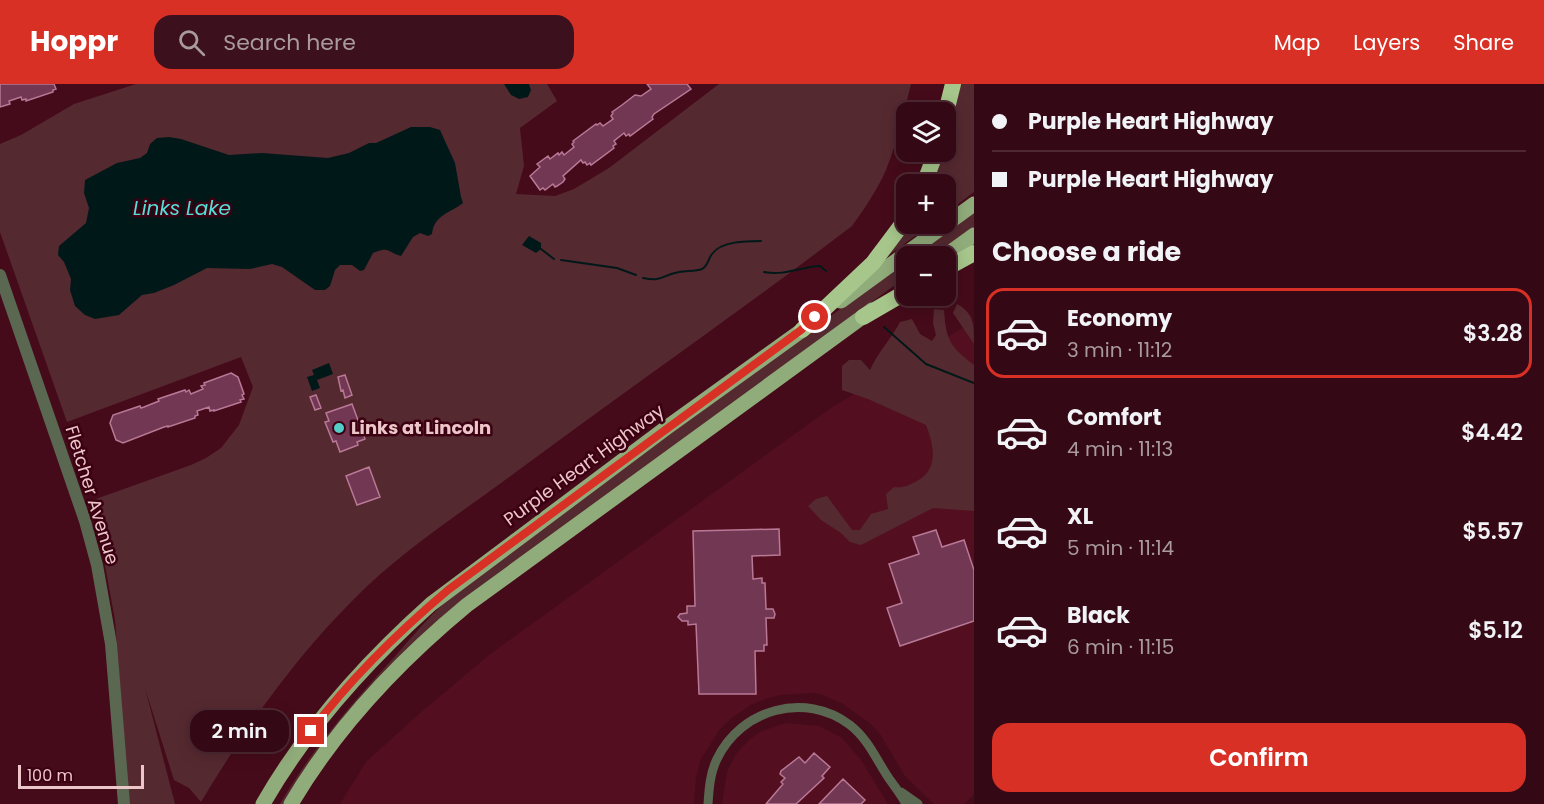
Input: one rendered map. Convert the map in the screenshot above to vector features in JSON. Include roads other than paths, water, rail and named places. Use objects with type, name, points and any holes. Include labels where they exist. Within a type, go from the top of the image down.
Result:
[{"type":"highway","points":[[948,102],[953,84]]},
{"type":"highway","points":[[801,330],[873,263],[896,234]]},
{"type":"highway","points":[[956,262],[974,253]]},
{"type":"highway","points":[[863,317],[896,297]]},
{"type":"main road","name":"Purple Heart Highway","points":[[263,804],[287,765],[330,705],[371,660],[413,620],[473,571],[974,204]]},
{"type":"main road","points":[[956,248],[974,235]]},
{"type":"main road","points":[[291,804],[338,734],[362,705],[441,626],[639,478],[896,292]]},
{"type":"street","name":"Fletcher Avenue","points":[[0,275],[85,521],[97,565],[111,644],[124,804]]},
{"type":"street","points":[[708,804],[712,772],[729,738],[762,714],[791,707],[823,711],[851,726],[869,745],[906,804]]},
{"type":"street","points":[[899,791],[918,804]]},
{"type":"water","points":[[504,84],[529,84],[531,90],[528,97],[519,99],[511,95]]},
{"type":"water","name":"Links Lake","points":[[411,127],[430,127],[440,130],[455,163],[463,203],[439,218],[432,234],[428,236],[420,233],[413,237],[401,256],[385,250],[378,251],[373,253],[364,270],[360,271],[352,265],[340,265],[335,270],[330,286],[325,290],[315,290],[282,267],[272,264],[250,269],[207,268],[174,285],[142,295],[119,315],[95,319],[85,315],[75,306],[70,290],[71,279],[64,262],[58,255],[59,246],[86,223],[89,208],[84,193],[85,180],[117,163],[140,158],[147,153],[150,144],[157,138],[181,139],[229,155],[262,153],[328,158],[349,153],[369,143],[376,143]]},
{"type":"water","points":[[529,236],[541,243],[541,249],[536,253],[522,245]]},
{"type":"water","points":[[329,363],[333,374],[317,380],[320,388],[312,391],[307,377],[314,375],[312,370]]},
{"type":"waterway","points":[[643,278],[659,279],[673,273],[699,270],[706,266],[712,254],[721,246],[761,241]]},
{"type":"waterway","points":[[541,249],[554,259]]},
{"type":"waterway","points":[[561,260],[617,268],[636,275]]},
{"type":"waterway","points":[[764,272],[779,273],[820,266],[826,271]]},
{"type":"waterway","points":[[884,327],[926,364],[974,383]]},
{"type":"place","name":"Links at Lincoln","points":[[339,428]]}]
